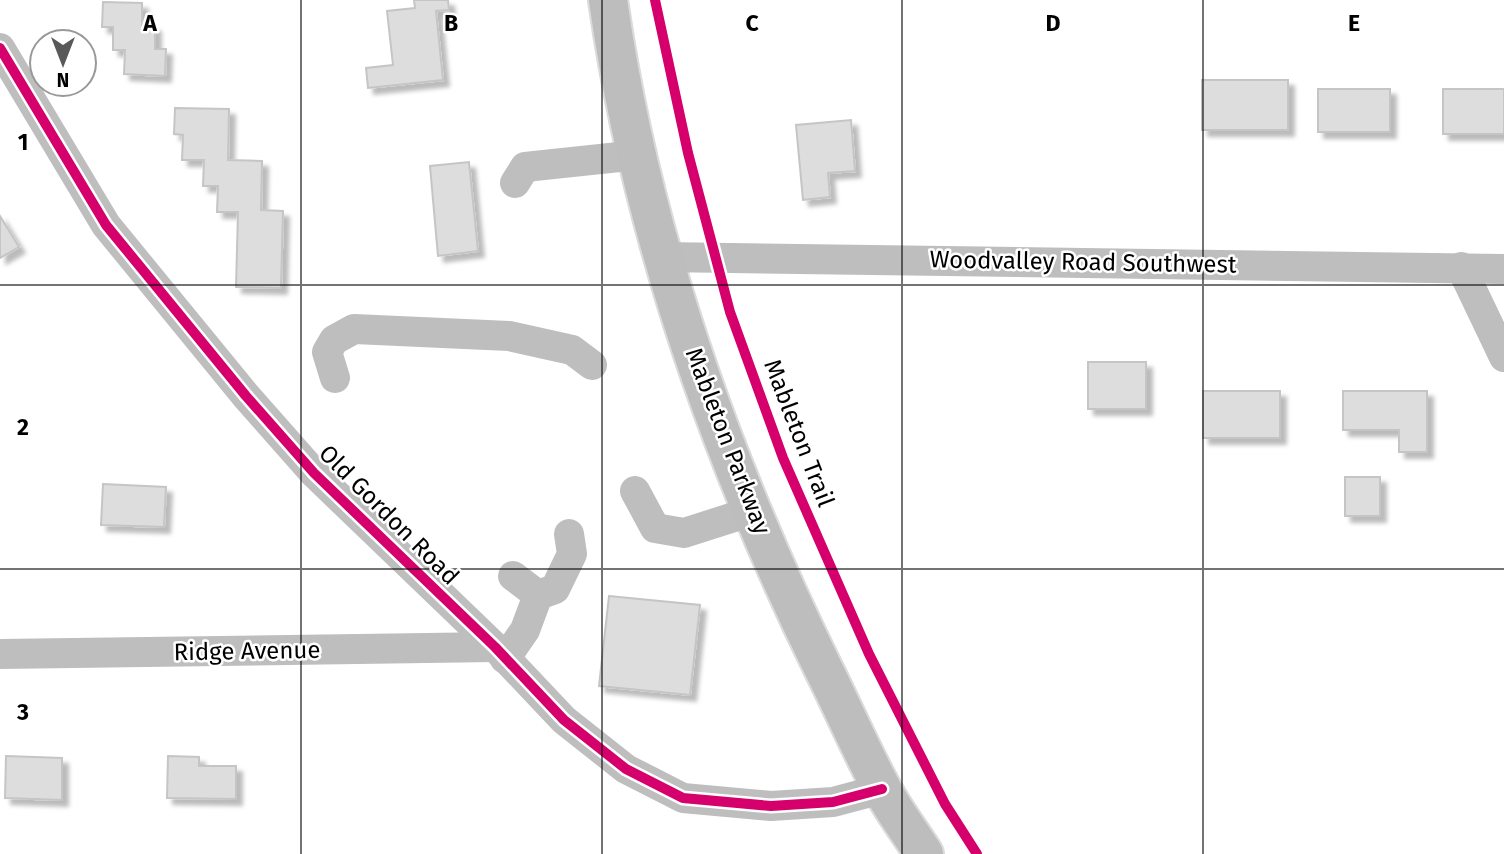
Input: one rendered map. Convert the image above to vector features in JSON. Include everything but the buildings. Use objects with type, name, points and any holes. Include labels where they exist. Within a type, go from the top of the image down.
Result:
[{"type":"main road","name":"Mableton Parkway","points":[[608,0],[638,155],[662,257],[753,512],[794,610],[882,789],[924,854]]},
{"type":"street","name":"Old Gordon Road","points":[[0,48],[106,225],[246,397],[314,473],[375,535],[500,653],[564,720],[626,769],[683,799],[771,806],[833,802],[882,789]]},
{"type":"street","points":[[515,183],[525,167],[638,155]]},
{"type":"street","name":"Woodvalley Road Southwest","points":[[662,257],[1504,269]]},
{"type":"street","points":[[1461,267],[1504,357]]},
{"type":"street","points":[[335,378],[327,352],[334,340],[355,329],[509,336],[572,350],[592,365]]},
{"type":"street","points":[[635,491],[655,528],[664,530],[684,533],[753,512]]},
{"type":"street","points":[[538,594],[555,589],[561,578],[572,554],[569,534]]},
{"type":"street","points":[[513,576],[538,594]]},
{"type":"street","points":[[500,653],[525,630],[538,594]]},
{"type":"street","name":"Ridge Avenue","points":[[0,654],[500,653]]},
{"type":"cycle path","name":"Mableton Trail","points":[[655,0],[688,153],[730,312],[783,458],[869,654],[945,804],[977,854]]},
{"type":"cycle path","points":[[0,48],[106,225],[246,396],[314,473],[495,647],[564,720],[626,769],[683,798],[771,806],[833,802],[882,789]]}]
